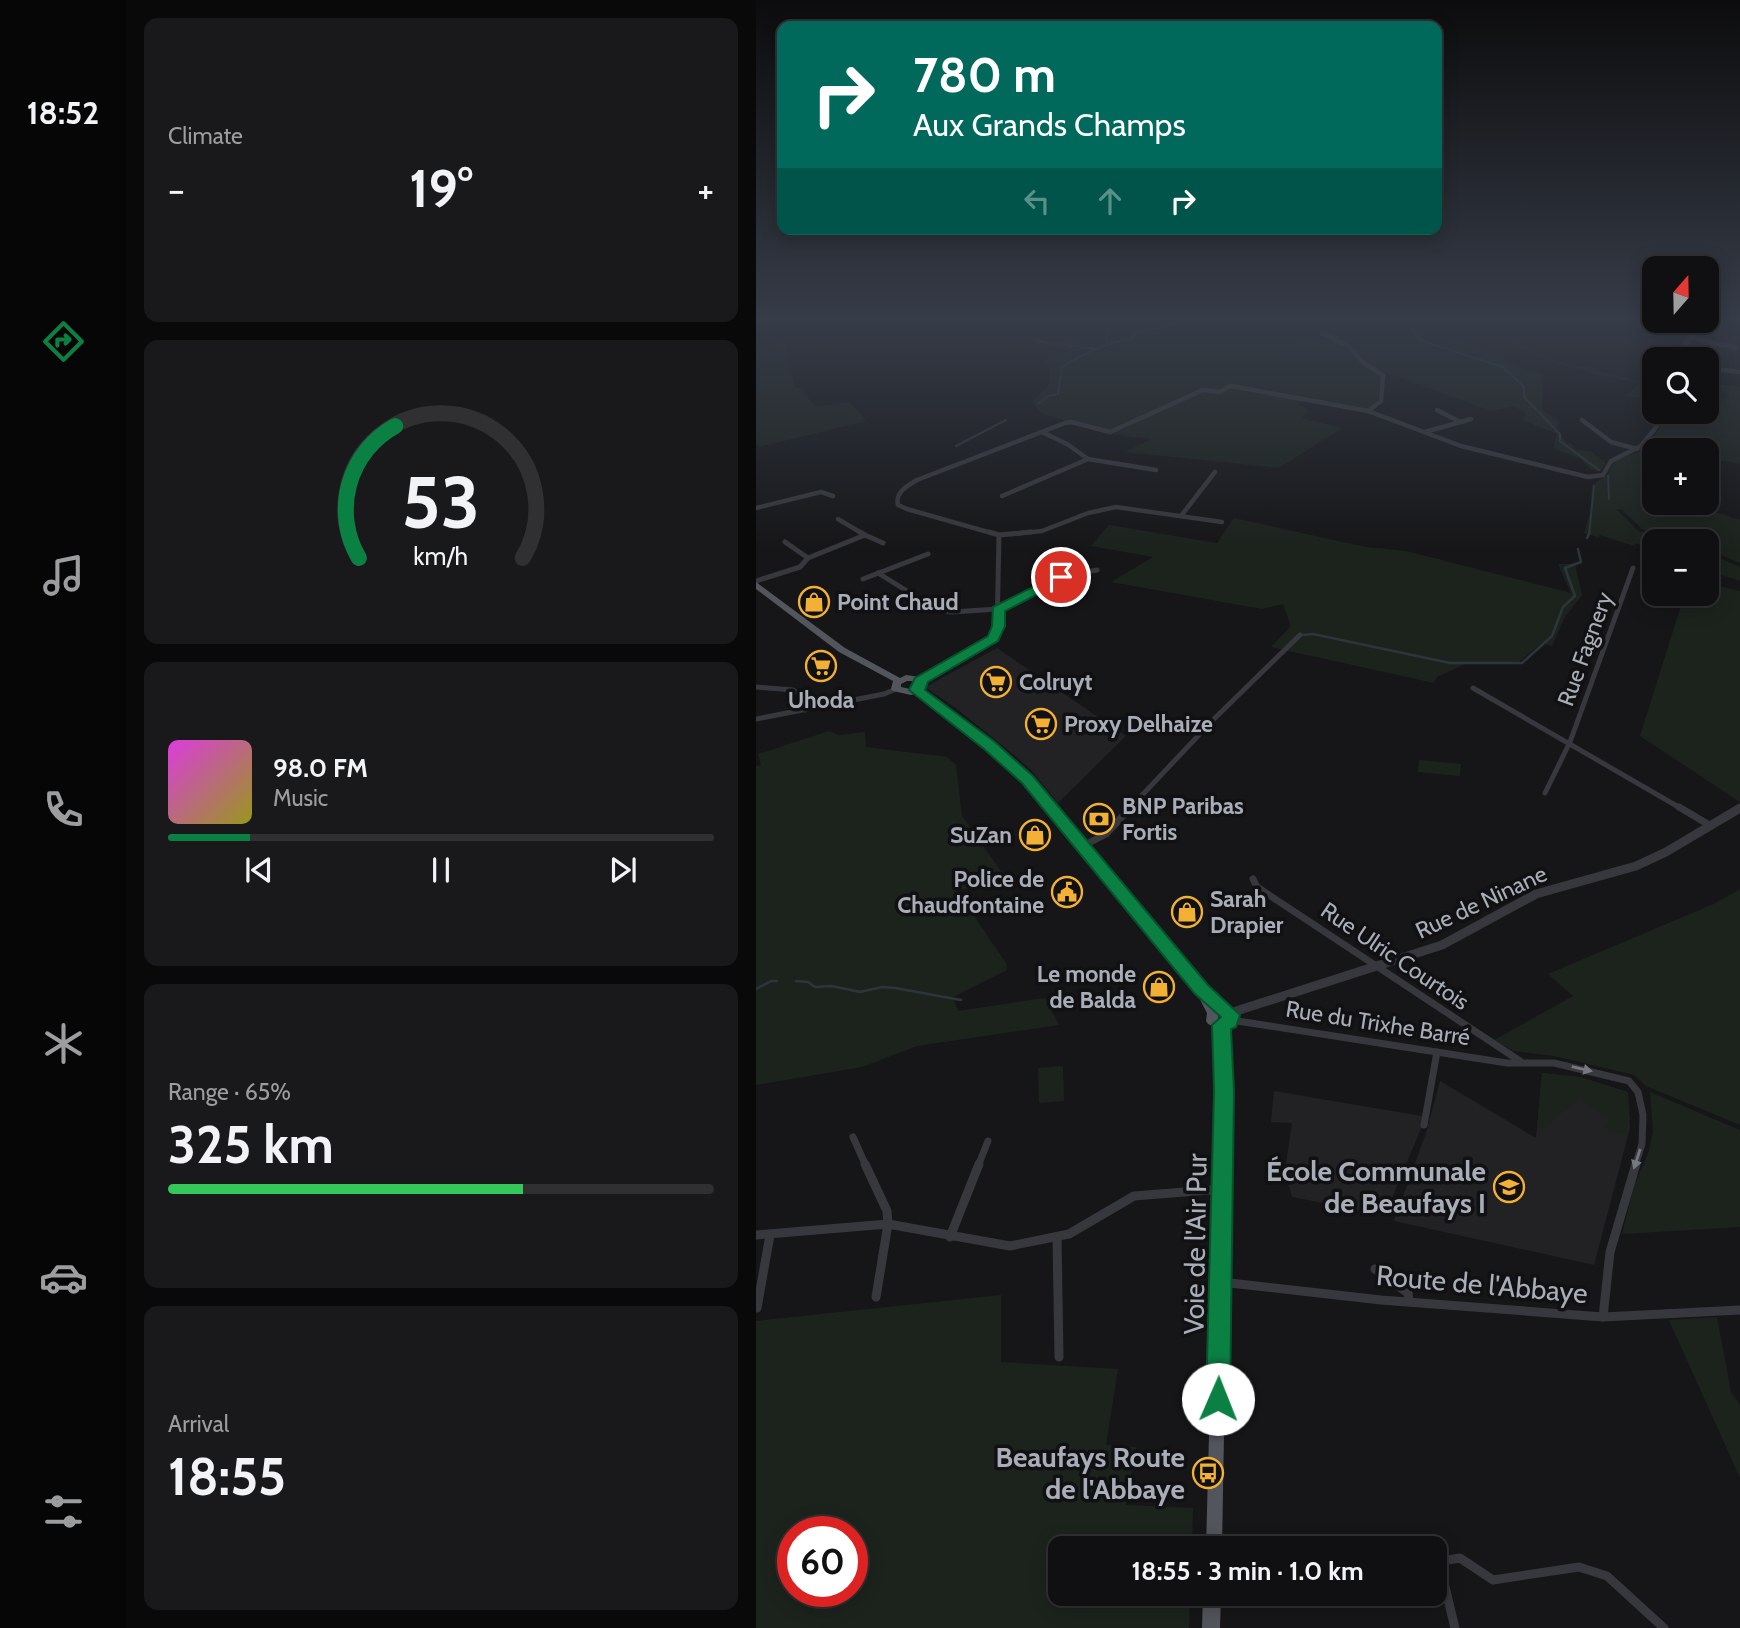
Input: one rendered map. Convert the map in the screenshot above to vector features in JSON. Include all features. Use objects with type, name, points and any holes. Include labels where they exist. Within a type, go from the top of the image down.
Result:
[{"type":"main road","points":[[756,583],[842,650],[905,693],[918,686]]},
{"type":"main road","name":"Voie de l'Air Pur","points":[[918,686],[1007,760],[1040,793],[1223,1016],[1221,1282],[1214,1536]]},
{"type":"main road","points":[[1211,1628],[1212,1606]]},
{"type":"street","points":[[1188,397],[1110,432],[1071,422],[1065,423],[917,480],[903,488],[897,500],[898,505],[999,535],[1042,531],[1088,513],[1116,507],[1222,522]]},
{"type":"street","points":[[1290,397],[1368,411],[1461,446],[1588,477],[1603,475],[1611,461],[1637,449],[1659,424]]},
{"type":"street","points":[[1368,411],[1381,401],[1381,397]]},
{"type":"street","points":[[1437,410],[1460,422]]},
{"type":"street","points":[[1425,432],[1471,419]]},
{"type":"street","points":[[1582,420],[1611,442],[1637,449]]},
{"type":"street","points":[[1042,432],[1067,444],[1088,459],[1156,470]]},
{"type":"street","points":[[1002,496],[1088,459]]},
{"type":"street","points":[[1181,516],[1215,472]]},
{"type":"street","points":[[756,508],[821,492],[833,496]]},
{"type":"street","points":[[838,519],[883,543]]},
{"type":"street","points":[[756,583],[800,566],[808,558],[865,535]]},
{"type":"street","points":[[918,686],[993,638],[999,626],[999,535]]},
{"type":"street","points":[[785,542],[808,558]]},
{"type":"street","points":[[863,579],[928,554]]},
{"type":"street","name":"Rue Fagnery","points":[[1545,793],[1570,743],[1633,568]]},
{"type":"street","points":[[878,573],[936,609],[952,612],[998,609],[1061,577],[1097,570]]},
{"type":"street","points":[[1083,846],[1105,834],[1213,720],[1300,635]]},
{"type":"street","points":[[756,719],[805,710],[897,685]]},
{"type":"street","points":[[756,687],[793,690],[802,696],[805,710]]},
{"type":"street","name":"Rue Fagnery","points":[[1473,688],[1711,826]]},
{"type":"street","name":"Rue de Ninane","points":[[1223,1016],[1454,939],[1551,888],[1636,866],[1740,808]]},
{"type":"street","name":"Rue Ulric Courtois","points":[[1253,879],[1257,887],[1520,1061]]},
{"type":"street","name":"Rue du Trixhe Barré","points":[[1223,1016],[1507,1063],[1520,1061],[1577,1067],[1629,1081],[1639,1092],[1643,1136],[1625,1195],[1611,1258],[1603,1297],[1603,1317]]},
{"type":"street","points":[[1424,1125],[1437,1052]]},
{"type":"street","points":[[853,1137],[887,1211],[888,1224],[876,1297]]},
{"type":"street","points":[[950,1237],[988,1140]]},
{"type":"street","points":[[756,1235],[888,1224],[1010,1246],[1069,1234],[1134,1196],[1222,1189]]},
{"type":"street","points":[[757,1308],[770,1234]]},
{"type":"street","points":[[1057,1238],[1059,1357]]},
{"type":"street","points":[[1375,1269],[1408,1293],[1409,1302]]},
{"type":"street","name":"Route de l'Abbaye","points":[[1221,1282],[1409,1302],[1603,1317],[1740,1310]]},
{"type":"street","points":[[1447,1560],[1460,1558],[1493,1580],[1579,1567],[1607,1576],[1664,1628]]},
{"type":"street","points":[[1447,1599],[1455,1628]]},
{"type":"shaded area","points":[[756,397],[808,397],[815,407],[849,402],[867,421],[759,447],[756,444]]},
{"type":"shaded area","points":[[1036,397],[1379,397],[1378,401],[1365,410],[1310,400],[1298,404],[1309,410],[1302,418],[1342,428],[1279,468],[1125,452],[1151,439],[1112,434],[1042,414],[1032,401]]},
{"type":"shaded area","points":[[1453,397],[1543,397],[1542,409],[1559,422],[1558,426],[1551,428],[1575,449],[1592,452],[1606,463],[1601,471],[1594,470],[1581,459],[1553,448],[1557,434],[1523,420],[1525,412],[1513,406],[1491,411]]},
{"type":"shaded area","points":[[1740,397],[1740,464],[1719,460],[1719,438],[1653,438],[1663,424],[1719,424],[1719,409],[1723,399]]},
{"type":"shaded area","points":[[1642,451],[1642,515],[1719,513],[1740,520],[1740,563],[1719,554],[1719,529],[1642,529],[1621,509],[1617,510],[1642,532],[1642,546],[1584,533],[1590,513],[1592,485],[1608,474],[1613,462]]},
{"type":"shaded area","points":[[1234,518],[1366,547],[1406,551],[1571,593],[1558,564],[1575,564],[1582,595],[1565,617],[1552,646],[1542,643],[1519,662],[1470,662],[1437,677],[1434,683],[1271,647],[1291,626],[1283,604],[1262,609],[1111,582],[1153,557],[1091,546],[1109,525],[1217,543]]},
{"type":"shaded area","points":[[1719,558],[1740,567],[1740,581],[1719,574]]},
{"type":"shaded area","points":[[1719,586],[1740,591],[1740,802],[1640,736],[1681,606],[1719,606]]},
{"type":"shaded area","points":[[997,648],[1126,736],[1058,803],[1031,770],[1013,754],[925,687]]},
{"type":"shaded area","points":[[829,731],[838,735],[865,732],[866,747],[947,757],[956,765],[962,816],[1005,877],[957,891],[1006,963],[1007,970],[953,997],[958,1011],[1045,998],[1059,1025],[917,1046],[862,1067],[756,1085],[756,766],[761,765],[758,754]]},
{"type":"shaded area","points":[[1419,760],[1461,764],[1460,776],[1418,772]]},
{"type":"shaded area","points":[[1740,889],[1740,1125],[1646,1086],[1634,1075],[1554,1056],[1513,1051],[1494,1040],[1573,996],[1548,974],[1716,903]]},
{"type":"shaded area","points":[[1063,1066],[1064,1101],[1039,1103],[1038,1068]]},
{"type":"shaded area","name":"École Communale de Beaufays I","points":[[1542,1073],[1580,1077],[1628,1092],[1630,1128],[1594,1265],[1394,1221],[1426,1133],[1440,1081],[1536,1138]]},
{"type":"shaded area","points":[[1542,1073],[1580,1077],[1628,1092],[1628,1136],[1612,1132],[1603,1126],[1610,1119],[1579,1099],[1542,1130],[1537,1128]]},
{"type":"shaded area","points":[[1274,1091],[1422,1116],[1422,1126],[1385,1215],[1292,1197],[1285,1171],[1292,1123],[1271,1122]]},
{"type":"shaded area","points":[[1650,1092],[1740,1130],[1740,1227],[1622,1234],[1634,1186],[1648,1154],[1653,1132]]},
{"type":"shaded area","points":[[1001,1295],[1001,1362],[1118,1369],[1106,1445],[1136,1447],[1126,1505],[1193,1508],[1192,1536],[1048,1536],[1048,1606],[1190,1606],[1189,1628],[756,1628],[756,1321]]},
{"type":"shaded area","points":[[1717,1317],[1731,1392],[1740,1405],[1740,1478],[1669,1320]]},
{"type":"waterway","points":[[1038,404],[1047,397]]},
{"type":"waterway","points":[[1524,397],[1560,434],[1560,441],[1599,470]]},
{"type":"waterway","points":[[956,446],[1006,420]]},
{"type":"waterway","points":[[1608,476],[1609,499]]},
{"type":"waterway","points":[[1589,534],[1594,486]]},
{"type":"waterway","points":[[1587,538],[1589,534]]},
{"type":"waterway","points":[[1303,635],[1313,634],[1450,663],[1522,663],[1552,636],[1563,607],[1575,596],[1565,568],[1581,562],[1578,549]]},
{"type":"waterway","points":[[756,989],[771,981],[777,981]]},
{"type":"waterway","points":[[796,981],[808,982],[815,987],[832,986],[860,992],[882,987],[895,988],[961,1000]]},
{"type":"place","name":"Point Chaud","points":[[814,602]]},
{"type":"place","name":"Uhoda","points":[[821,666]]},
{"type":"place","name":"Colruyt","points":[[996,682]]},
{"type":"place","name":"Proxy Delhaize","points":[[1041,724]]},
{"type":"place","name":"BNP Paribas Fortis","points":[[1099,819]]},
{"type":"place","name":"SuZan","points":[[1035,835]]},
{"type":"place","name":"Police de Chaudfontaine","points":[[1067,892]]},
{"type":"place","name":"Sarah Drapier","points":[[1187,912]]},
{"type":"place","name":"Le monde de Balda","points":[[1159,987]]},
{"type":"place","name":"École Communale de Beaufays I","points":[[1509,1187]]},
{"type":"place","name":"Beaufays Route de l'Abbaye","points":[[1208,1473]]},
{"type":"route","points":[[1061,577],[998,609],[999,626],[993,638],[978,650],[920,681],[921,686],[916,690],[990,745],[1027,779],[1201,990],[1231,1015],[1232,1018],[1227,1024],[1221,1025],[1224,1091],[1218,1399]]}]
